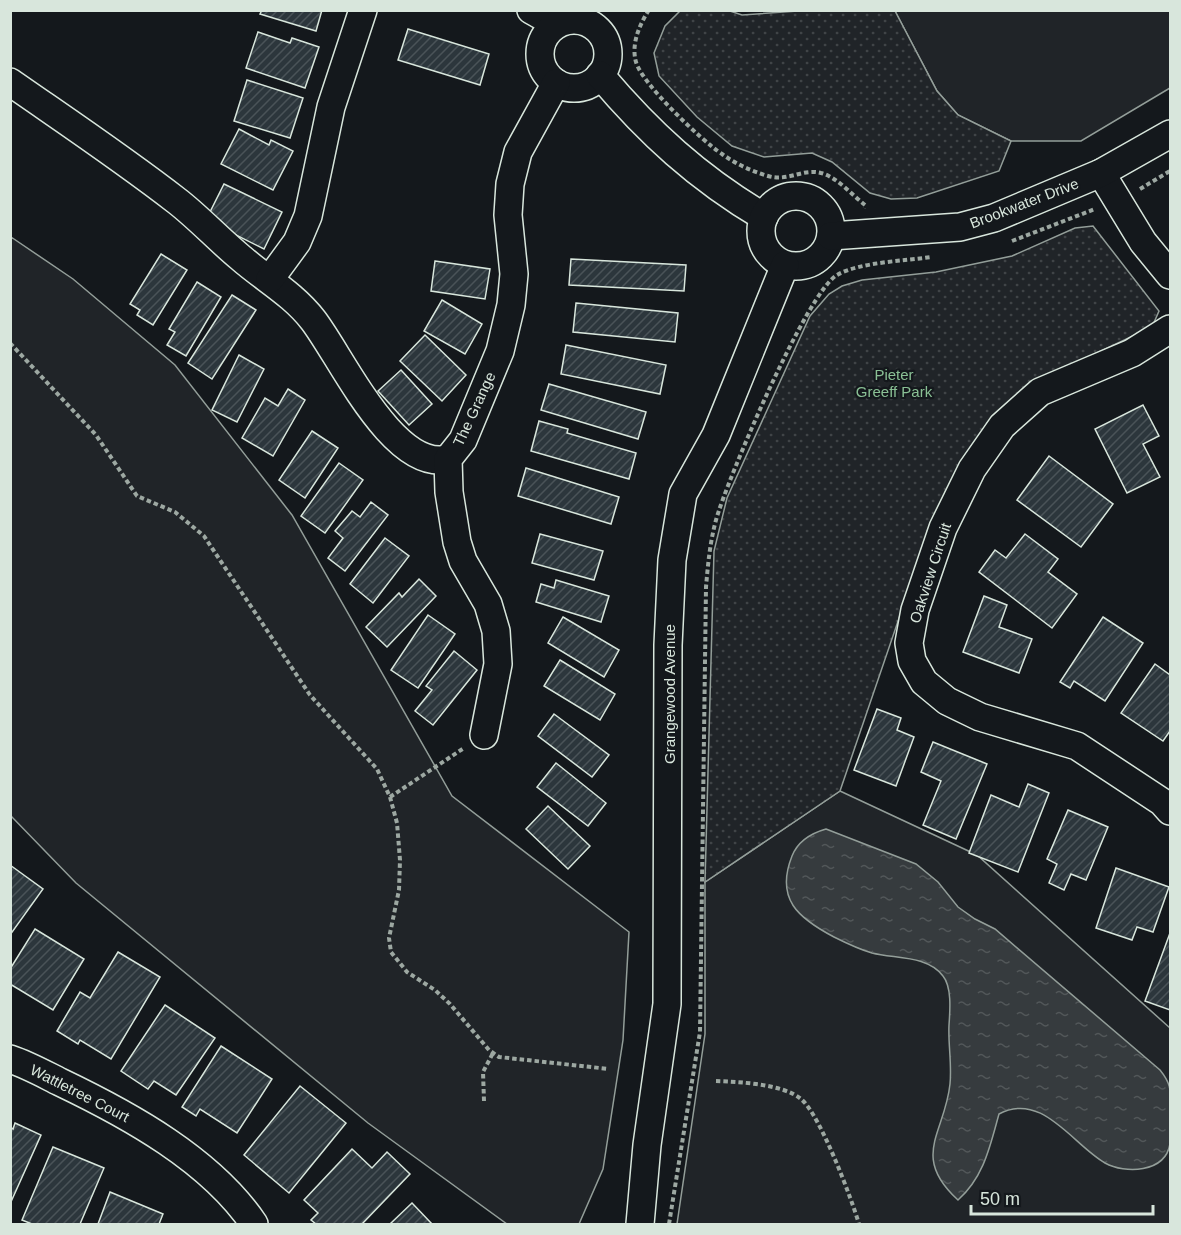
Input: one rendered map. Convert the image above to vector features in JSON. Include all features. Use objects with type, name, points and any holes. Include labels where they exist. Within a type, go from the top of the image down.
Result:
[{"type":"street","points":[[270,279],[297,242],[308,216],[332,107],[363,10]]},
{"type":"street","points":[[531,10],[556,24]]},
{"type":"street","points":[[602,18],[601,33],[608,54],[600,75],[593,82],[575,88],[556,83],[547,76],[539,54],[541,42],[556,24],[602,18]]},
{"type":"street","points":[[600,75],[664,145],[730,197],[764,217]]},
{"type":"street","points":[[10,82],[170,195],[243,260],[270,279],[313,320],[356,389],[374,413],[406,447],[437,462],[448,459]]},
{"type":"street","name":"The Grange","points":[[484,735],[498,664],[496,632],[488,604],[463,561],[457,542],[449,492],[448,459],[463,440],[500,351],[511,305],[514,274],[508,215],[510,184],[518,152],[556,83]]},
{"type":"street","name":"Brookwater Drive","points":[[831,236],[960,227],[994,218],[1101,173],[1170,134]]},
{"type":"street","points":[[1101,173],[1143,242],[1170,275]]},
{"type":"street","points":[[804,197],[815,201],[824,210],[829,220],[831,236],[823,253],[816,260],[806,265],[785,265],[766,250],[762,240],[764,217],[780,200],[804,197]]},
{"type":"street","name":"Grangewood Avenue","points":[[640,1224],[647,1145],[667,1004],[668,645],[672,560],[683,494],[716,435],[785,265]]},
{"type":"street","name":"Oakview Circuit","points":[[1170,329],[1132,353],[1040,392],[1002,426],[972,469],[943,528],[915,610],[909,643],[912,661],[924,682],[947,701],[980,717],[1077,746],[1162,802],[1170,811]]},
{"type":"street","name":"Wattletree Court","points":[[10,1059],[115,1108],[183,1154],[241,1206],[254,1224]]},
{"type":"street","name":"Grangewood Avenue","points":[[623,1224],[647,1145]]},
{"type":"path","points":[[649,10],[641,22],[634,46],[639,73],[705,140],[746,168],[783,180],[819,172],[828,176],[865,205],[860,268]]},
{"type":"path","points":[[1007,242],[1117,200],[1170,171]]},
{"type":"path","points":[[669,1224],[700,1032],[706,587],[711,541],[725,490],[807,314],[829,282],[836,275],[860,268],[935,256]]},
{"type":"path","points":[[10,343],[96,435],[137,496],[175,512],[204,536],[310,694],[377,769],[390,797],[397,823],[400,860],[399,890],[389,938],[391,952],[406,972],[435,990],[499,1057],[609,1069]]},
{"type":"path","points":[[390,797],[484,735]]},
{"type":"path","points":[[484,1101],[483,1072],[494,1053]]},
{"type":"path","points":[[716,1081],[752,1083],[801,1099],[813,1114],[852,1199],[860,1224]]},
{"type":"green space","points":[[680,11],[730,11],[742,15],[798,11],[895,11],[937,91],[958,115],[1011,141],[999,171],[917,198],[891,199],[870,193],[832,162],[812,153],[764,157],[732,146],[697,117],[659,76],[654,53],[665,26]]},
{"type":"green space","points":[[895,11],[1170,11],[1170,88],[1081,141],[1011,141],[958,115],[937,91]]},
{"type":"green space","name":"Pieter Greeff Park","points":[[1093,226],[1159,311],[1152,327],[1037,381],[923,548],[840,791],[705,882],[714,551],[727,498],[810,316],[829,294],[842,286],[862,280],[936,272],[1012,256],[1075,228]]},
{"type":"green space","points":[[11,237],[73,279],[175,365],[292,515],[452,796],[629,932],[623,1040],[603,1169],[579,1224],[507,1224],[368,1123],[76,883],[11,816]]},
{"type":"green space","points":[[840,791],[977,855],[1170,1028],[1170,1224],[677,1224],[705,1034],[705,882]]},
{"type":"water","points":[[826,829],[916,864],[938,882],[958,907],[995,929],[1160,1070],[1170,1090],[1171,1132],[1167,1154],[1161,1161],[1143,1168],[1113,1167],[1043,1114],[1029,1109],[1015,1109],[999,1114],[980,1171],[958,1200],[944,1184],[936,1170],[933,1157],[934,1144],[950,1084],[948,986],[943,976],[928,964],[857,948],[821,930],[793,906],[786,884],[792,856],[806,838]]},
{"type":"building","points":[[262,10],[322,10],[316,31],[260,14]]},
{"type":"building","points":[[408,29],[489,54],[480,85],[398,60]]},
{"type":"building","points":[[258,32],[290,43],[292,38],[319,47],[305,88],[246,68]]},
{"type":"building","points":[[247,80],[303,98],[290,138],[234,121]]},
{"type":"building","points":[[239,129],[269,145],[271,140],[293,151],[273,190],[221,164]]},
{"type":"building","points":[[224,184],[282,212],[264,249],[206,220]]},
{"type":"building","points":[[161,254],[187,270],[153,325],[137,315],[140,310],[130,304]]},
{"type":"building","points":[[571,259],[686,265],[684,291],[569,285]]},
{"type":"building","points":[[435,261],[490,269],[485,299],[431,291]]},
{"type":"building","points":[[197,282],[221,297],[186,356],[167,345],[175,332],[169,329]]},
{"type":"building","points":[[232,295],[256,310],[212,379],[188,363]]},
{"type":"building","points":[[442,300],[482,324],[465,354],[424,331]]},
{"type":"building","points":[[576,303],[678,313],[675,342],[573,332]]},
{"type":"building","points":[[425,335],[466,375],[442,401],[400,361]]},
{"type":"building","points":[[566,345],[666,365],[660,394],[561,374]]},
{"type":"building","points":[[239,355],[264,369],[237,422],[212,410]]},
{"type":"building","points":[[401,370],[432,404],[409,425],[378,391]]},
{"type":"building","points":[[549,384],[646,412],[638,439],[541,410]]},
{"type":"building","points":[[288,389],[305,400],[273,456],[242,438],[265,398],[278,406]]},
{"type":"building","points":[[1143,405],[1159,436],[1143,444],[1160,477],[1127,493],[1095,429]]},
{"type":"building","points":[[539,421],[568,429],[567,433],[636,453],[629,479],[531,451]]},
{"type":"building","points":[[312,431],[338,448],[305,498],[279,480]]},
{"type":"building","points":[[1049,456],[1113,504],[1081,547],[1017,500]]},
{"type":"building","points":[[339,463],[363,480],[325,533],[301,516]]},
{"type":"building","points":[[526,468],[619,497],[611,524],[518,496]]},
{"type":"building","points":[[371,502],[388,515],[345,571],[328,558],[343,538],[335,531],[352,511],[360,517]]},
{"type":"building","points":[[540,534],[603,551],[594,580],[532,563]]},
{"type":"building","points":[[1025,534],[1058,559],[1048,572],[1077,594],[1052,628],[979,572],[995,550],[1006,558]]},
{"type":"building","points":[[385,538],[409,556],[373,603],[350,584]]},
{"type":"building","points":[[419,579],[436,596],[387,647],[366,627],[399,593],[402,597]]},
{"type":"building","points":[[556,580],[609,596],[601,622],[536,602],[541,584],[554,588]]},
{"type":"building","points":[[984,596],[1007,605],[999,627],[1032,639],[1019,673],[963,652]]},
{"type":"building","points":[[428,615],[455,634],[418,688],[391,670]]},
{"type":"building","points":[[563,617],[619,650],[604,677],[548,643]]},
{"type":"building","points":[[1103,617],[1143,643],[1105,701],[1074,681],[1070,688],[1060,682]]},
{"type":"building","points":[[454,651],[477,670],[433,725],[415,711],[432,690],[426,686]]},
{"type":"building","points":[[560,660],[615,694],[600,720],[544,686]]},
{"type":"building","points":[[1155,664],[1170,675],[1170,731],[1163,741],[1121,713]]},
{"type":"building","points":[[877,709],[901,718],[897,730],[914,737],[896,786],[854,770]]},
{"type":"building","points":[[554,714],[609,755],[592,777],[538,736]]},
{"type":"building","points":[[933,742],[987,764],[956,839],[923,825],[941,781],[921,772]]},
{"type":"building","points":[[556,763],[606,803],[588,826],[537,787]]},
{"type":"building","points":[[1028,784],[1049,793],[1018,872],[969,853],[991,795],[1019,807]]},
{"type":"building","points":[[548,806],[590,846],[568,869],[526,829]]},
{"type":"building","points":[[1068,810],[1108,827],[1086,880],[1071,874],[1064,890],[1049,883],[1057,864],[1047,859]]},
{"type":"building","points":[[10,865],[43,889],[10,935]]},
{"type":"building","points":[[1116,868],[1169,887],[1153,932],[1137,927],[1132,940],[1096,928]]},
{"type":"building","points":[[35,929],[84,959],[53,1010],[10,984],[10,969]]},
{"type":"building","points":[[1170,933],[1170,1010],[1145,1001]]},
{"type":"building","points":[[118,952],[160,977],[111,1059],[80,1040],[78,1044],[57,1031],[80,992],[90,998]]},
{"type":"building","points":[[165,1005],[215,1038],[176,1095],[154,1081],[148,1089],[121,1071]]},
{"type":"building","points":[[221,1046],[272,1079],[237,1133],[200,1109],[196,1116],[182,1107]]},
{"type":"building","points":[[300,1086],[346,1123],[289,1193],[244,1155]]},
{"type":"building","points":[[15,1123],[41,1135],[10,1204],[10,1127],[13,1129]]},
{"type":"building","points":[[53,1147],[104,1168],[80,1224],[32,1224],[22,1220]]},
{"type":"building","points":[[352,1149],[372,1168],[387,1152],[410,1174],[362,1224],[316,1224],[311,1220],[318,1213],[304,1200]]},
{"type":"building","points":[[110,1192],[163,1214],[159,1224],[98,1224]]},
{"type":"building","points":[[412,1203],[432,1224],[390,1224]]}]
